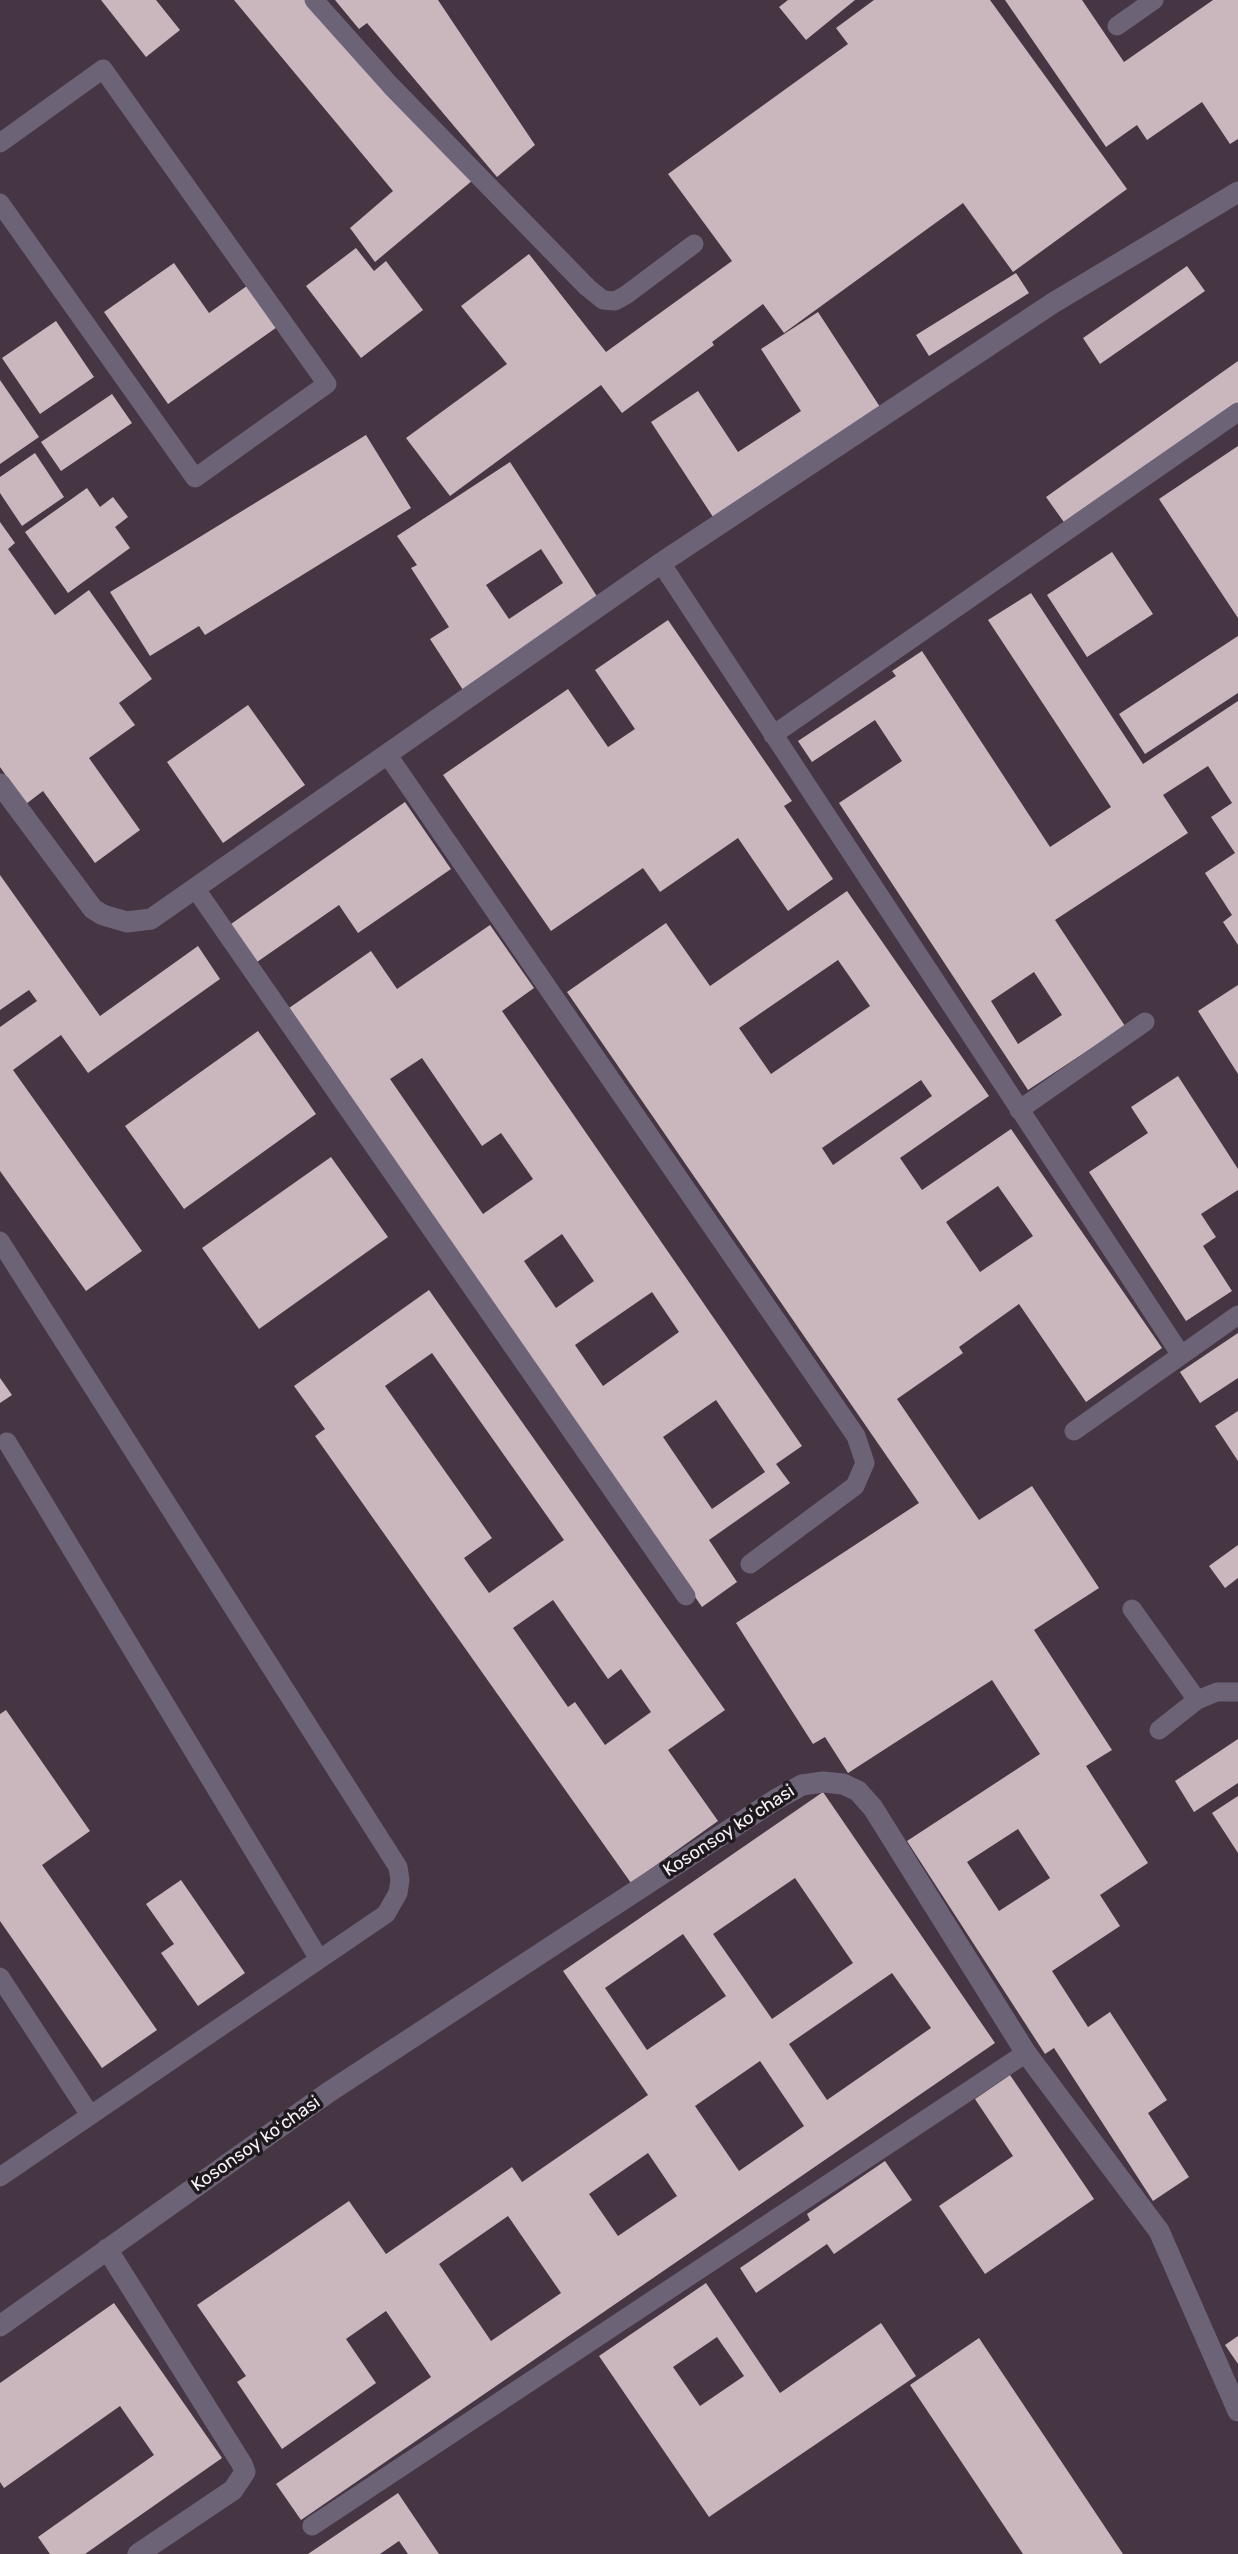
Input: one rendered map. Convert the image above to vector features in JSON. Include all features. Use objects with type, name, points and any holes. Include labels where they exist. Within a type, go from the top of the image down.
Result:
[{"type":"street","points":[[0,784],[93,909],[127,922],[151,919],[661,563],[1053,303],[1238,192]]},
{"type":"street","name":"Kosonsoy koʻchasi","points":[[0,2326],[329,2092],[775,1800],[802,1784],[823,1782],[843,1784],[858,1791],[866,1800],[1026,2053],[1159,2231],[1238,2411]]},
{"type":"street","points":[[107,2249],[245,2472],[233,2490],[138,2554]]},
{"type":"lane","points":[[314,0],[391,86],[587,287],[603,300],[615,301],[625,295],[694,244]]},
{"type":"lane","points":[[1117,26],[1154,0]]},
{"type":"lane","points":[[0,143],[103,69],[327,384],[195,478],[0,203]]},
{"type":"lane","points":[[773,735],[1238,412]]},
{"type":"lane","points":[[661,563],[1181,1355]]},
{"type":"lane","points":[[387,754],[856,1436],[865,1463],[855,1486],[750,1564]]},
{"type":"lane","points":[[195,888],[686,1596]]},
{"type":"lane","points":[[1020,1110],[1144,1022]]},
{"type":"lane","points":[[0,1241],[398,1867],[398,1893],[386,1914],[0,2177]]},
{"type":"lane","points":[[1074,1431],[1238,1315]]},
{"type":"lane","points":[[7,1441],[319,1959]]},
{"type":"lane","points":[[1132,1609],[1197,1700]]},
{"type":"lane","points":[[1159,1730],[1197,1700],[1217,1692],[1238,1692]]},
{"type":"lane","points":[[0,1977],[90,2115]]},
{"type":"lane","points":[[312,2526],[1026,2053]]},
{"type":"shaded area","points":[[0,0],[1238,0],[1238,2554],[0,2554]]},
{"type":"building","points":[[101,0],[156,0],[180,30],[146,57]]},
{"type":"building","points":[[234,0],[309,0],[473,180],[375,262],[350,228],[393,191]]},
{"type":"building","points":[[335,0],[438,0],[535,145],[497,177],[367,23],[359,29]]},
{"type":"building","points":[[788,0],[855,0],[806,40],[779,7]]},
{"type":"building","points":[[874,0],[990,0],[1127,189],[1013,272],[963,203],[784,333],[763,304],[712,342],[714,345],[622,413],[601,385],[450,496],[406,438],[507,364],[461,306],[529,254],[606,352],[732,261],[668,174],[848,44],[836,28]]},
{"type":"building","points":[[1005,0],[1082,0],[1124,62],[1213,0],[1238,0],[1238,139],[1230,144],[1202,102],[1147,140],[1137,125],[1106,147]]},
{"type":"building","points":[[356,248],[374,271],[386,261],[423,310],[361,358],[306,286]]},
{"type":"building","points":[[174,263],[209,313],[251,283],[280,325],[168,404],[104,312]]},
{"type":"building","points":[[1187,266],[1205,291],[1100,364],[1083,338]]},
{"type":"building","points":[[1016,273],[1029,293],[929,356],[916,335]]},
{"type":"building","points":[[818,312],[882,410],[715,520],[651,422],[698,391],[738,452],[801,411],[761,349]]},
{"type":"building","points":[[56,321],[94,377],[40,414],[2,358]]},
{"type":"building","points":[[1238,361],[1238,403],[1066,525],[1046,497]]},
{"type":"building","points":[[0,380],[39,437],[0,464]]},
{"type":"building","points":[[112,394],[132,423],[61,471],[41,442]]},
{"type":"building","points":[[366,435],[411,508],[205,635],[199,626],[150,656],[110,592]]},
{"type":"building","points":[[1238,446],[1238,618],[1159,499]]},
{"type":"building","points":[[35,453],[64,497],[22,526],[0,493],[0,477]]},
{"type":"building","points":[[510,462],[600,601],[463,690],[430,639],[449,627],[411,568],[417,565],[397,536]],"holes":[[[541,549],[563,583],[509,619],[486,585]]]},
{"type":"building","points":[[87,488],[100,507],[113,497],[128,517],[115,527],[130,548],[68,593],[25,532]]},
{"type":"building","points":[[0,522],[15,543],[8,549],[55,615],[89,590],[152,679],[119,703],[135,725],[89,758],[140,830],[95,863],[43,791],[26,804],[0,767]]},
{"type":"building","points":[[1112,552],[1153,614],[1087,657],[1047,595]]},
{"type":"building","points":[[1031,593],[1143,764],[1238,701],[1238,945],[1223,922],[1232,915],[1205,873],[1235,853],[1211,817],[1232,803],[1208,766],[1163,795],[1188,833],[1055,920],[1125,1026],[1028,1090],[839,803],[902,761],[875,720],[812,762],[798,741],[896,676],[892,671],[922,651],[1050,847],[1111,807],[988,620]],"holes":[[[1034,972],[1062,1015],[1018,1044],[991,1001]]]},
{"type":"building","points":[[668,620],[792,801],[784,806],[833,879],[788,911],[738,838],[660,892],[643,868],[551,931],[443,775],[568,689],[608,747],[635,729],[595,670]]},
{"type":"building","points":[[1238,636],[1238,693],[1145,754],[1119,714]]},
{"type":"building","points":[[248,705],[305,785],[223,843],[167,762]]},
{"type":"building","points":[[405,802],[451,869],[358,933],[339,905],[257,962],[231,924]]},
{"type":"building","points":[[0,875],[100,1016],[198,946],[220,979],[88,1073],[61,1035],[13,1070],[142,1251],[86,1291],[0,1171],[0,1027],[37,1001],[29,990],[0,1010]]},
{"type":"building","points":[[847,891],[989,1096],[900,1158],[922,1190],[1011,1129],[1162,1348],[1086,1402],[1019,1304],[959,1347],[963,1353],[897,1399],[979,1520],[1032,1486],[1099,1588],[1034,1630],[1112,1750],[1086,1766],[1148,1863],[1100,1895],[1120,1926],[1052,1971],[1088,2027],[1110,2012],[1167,2100],[1148,2113],[1189,2177],[1153,2201],[1054,2048],[1045,2054],[907,1841],[1040,1754],[992,1680],[848,1773],[825,1737],[813,1744],[736,1623],[919,1503],[567,992],[666,923],[710,986]],"holes":[[[838,960],[870,1006],[771,1074],[739,1028]],[[921,1080],[932,1096],[833,1165],[822,1148]],[[998,1186],[1033,1236],[980,1272],[946,1222]],[[1018,1829],[1050,1878],[999,1911],[967,1862]]]},
{"type":"building","points":[[490,925],[534,988],[502,1011],[802,1446],[776,1464],[790,1483],[709,1540],[737,1582],[702,1607],[289,1008],[371,951],[397,989]],"holes":[[[422,1058],[482,1146],[501,1133],[533,1179],[483,1214],[390,1079]],[[562,1234],[594,1281],[556,1308],[524,1261]],[[652,1292],[679,1332],[603,1386],[575,1345]],[[716,1400],[765,1472],[712,1509],[663,1437]]]},
{"type":"building","points":[[1238,985],[1238,1074],[1198,1011]]},
{"type":"building","points":[[258,1031],[316,1114],[184,1209],[125,1126]]},
{"type":"building","points":[[1178,1076],[1238,1169],[1238,1190],[1201,1214],[1216,1237],[1203,1246],[1232,1291],[1186,1321],[1089,1172],[1148,1133],[1131,1107]]},
{"type":"building","points":[[331,1157],[388,1237],[259,1329],[202,1248]]},
{"type":"building","points":[[429,1290],[725,1710],[668,1750],[718,1821],[631,1883],[315,1436],[325,1429],[294,1386]],"holes":[[[432,1353],[564,1540],[489,1593],[464,1558],[492,1538],[385,1386]],[[553,1600],[608,1679],[621,1669],[651,1712],[605,1745],[575,1702],[568,1707],[513,1628]]]},
{"type":"building","points":[[1238,1333],[1238,1378],[1200,1403],[1180,1372]]},
{"type":"building","points":[[0,1378],[12,1395],[0,1403]]},
{"type":"building","points":[[1238,1411],[1238,1461],[1215,1426]]},
{"type":"building","points":[[1238,1545],[1238,1578],[1225,1588],[1209,1566]]},
{"type":"building","points":[[6,1710],[90,1831],[42,1865],[157,2030],[102,2068],[0,1921],[0,1714]]},
{"type":"building","points":[[1238,1739],[1238,1783],[1194,1812],[1175,1781]]},
{"type":"building","points":[[823,1792],[995,2043],[301,2520],[276,2484],[431,2377],[386,2311],[346,2339],[376,2383],[282,2449],[237,2382],[246,2376],[197,2305],[349,2201],[386,2254],[512,2167],[522,2182],[648,2095],[563,1971]],"holes":[[[795,1878],[853,1963],[772,2019],[713,1934]],[[683,1934],[726,1996],[647,2050],[605,1988]],[[892,1973],[931,2028],[827,2100],[789,2044]],[[760,2061],[804,2126],[739,2171],[695,2106]],[[648,2153],[677,2196],[618,2236],[589,2194]],[[508,2216],[561,2293],[491,2341],[439,2264]]]},
{"type":"building","points":[[1238,1796],[1238,1853],[1212,1813]]},
{"type":"building","points":[[181,1880],[245,1973],[198,2006],[161,1953],[174,1944],[146,1904]]},
{"type":"building","points":[[1010,2075],[1094,2199],[985,2274],[939,2206],[1013,2156],[975,2099]]},
{"type":"building","points":[[885,2161],[912,2200],[834,2254],[827,2244],[756,2293],[740,2268],[810,2220],[807,2214]]},
{"type":"building","points":[[706,2283],[780,2393],[881,2323],[916,2376],[709,2517],[599,2356]],"holes":[[[717,2337],[744,2376],[700,2406],[673,2367]]]},
{"type":"building","points":[[114,2303],[222,2458],[85,2554],[50,2554],[38,2537],[154,2455],[120,2406],[4,2488],[0,2482],[0,2383]]},
{"type":"building","points":[[1238,2336],[1238,2364],[1225,2345]]},
{"type":"building","points":[[979,2338],[1123,2554],[1023,2554],[910,2385]]},
{"type":"building","points":[[398,2493],[439,2554],[408,2554],[399,2541],[380,2554],[308,2554]]}]
